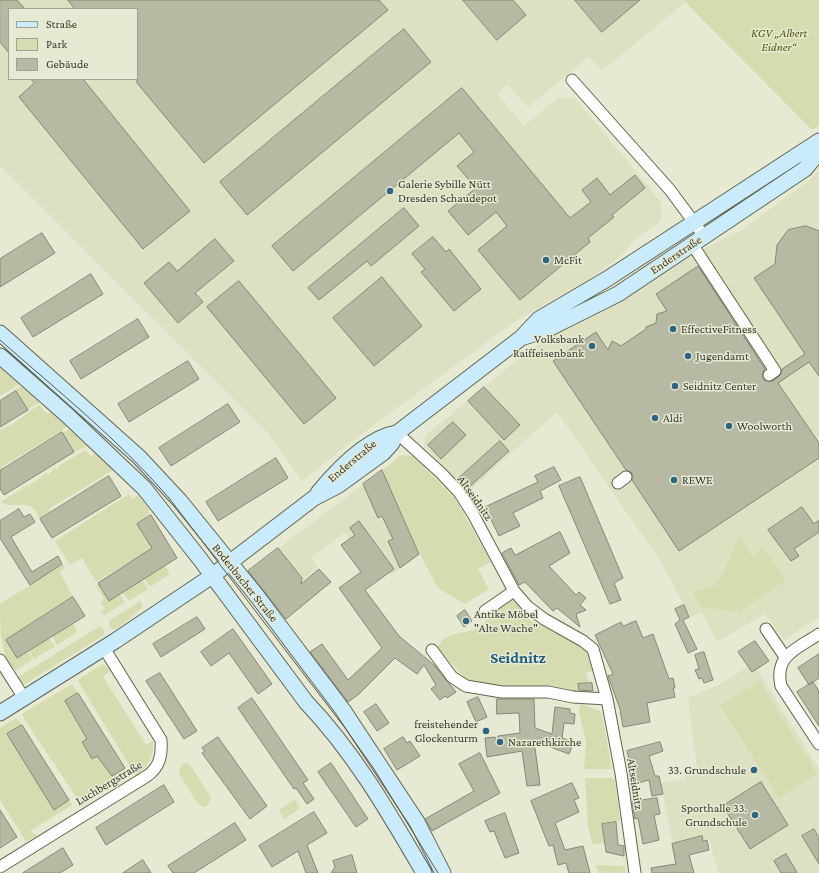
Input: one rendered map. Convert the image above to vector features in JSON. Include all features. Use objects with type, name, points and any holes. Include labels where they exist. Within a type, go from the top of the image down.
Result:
[{"type":"street","name":"Enderstraße","points":[[572,80],[670,190],[694,222]]},
{"type":"street","name":"Enderstraße","points":[[0,713],[104,648],[212,576],[314,498],[332,476],[374,441],[385,435],[397,433],[521,338],[539,319],[607,279],[819,141]]},
{"type":"street","name":"Enderstraße","points":[[521,338],[546,330],[599,305],[804,169],[819,152]]},
{"type":"street","points":[[694,222],[698,240],[775,371],[769,375]]},
{"type":"street","name":"Bodenbacher Straße","points":[[0,333],[143,461],[180,501],[260,600],[326,686],[417,822],[443,873]]},
{"type":"street","name":"Bodenbacher Straße","points":[[0,356],[67,415],[140,484],[171,521],[306,702],[327,724],[345,747],[374,789],[424,873]]},
{"type":"street","name":"Altseidnitz","points":[[397,433],[441,473],[459,492],[473,514],[514,591],[528,607],[544,619],[583,641],[592,650],[607,699],[621,773],[635,873]]},
{"type":"street","points":[[485,611],[514,591]]},
{"type":"street","points":[[766,629],[785,657]]},
{"type":"street","points":[[819,634],[785,657],[780,670],[781,686],[819,744]]},
{"type":"street","name":"Luchbergstraße","points":[[0,867],[147,776],[158,765],[162,751],[161,740],[104,648]]},
{"type":"street","points":[[432,650],[452,677],[466,686],[502,692],[548,692],[572,697],[607,699]]},
{"type":"street","points":[[0,660],[24,698]]},
{"type":"shaded area","points":[[0,0],[683,0],[686,2],[602,71],[589,57],[528,107],[507,85],[497,94],[524,126],[559,97],[562,100],[569,97],[576,99],[661,202],[661,221],[635,239],[624,253],[614,262],[587,280],[514,322],[347,445],[302,481],[266,431],[0,166]]},
{"type":"shaded area","points":[[819,170],[819,617],[784,640],[765,614],[717,642],[702,613],[690,617],[663,565],[557,412],[468,492],[424,446],[425,436],[518,359],[556,332],[602,311],[677,262],[740,231],[807,182]]},
{"type":"shaded area","points":[[383,470],[420,554],[392,575],[374,552],[364,558],[345,532],[311,558],[318,567],[271,606],[247,572]]},
{"type":"shaded area","name":"33. Grundschule","points":[[748,667],[752,672],[757,669],[819,769],[819,873],[718,873],[709,839],[673,848],[661,783],[685,779],[683,771],[697,768],[688,698],[720,684]]},
{"type":"green space","name":"KGV „Albert Eidner“","points":[[683,0],[819,0],[819,126],[812,130]]},
{"type":"green space","points":[[2,366],[21,383],[0,396],[0,368]]},
{"type":"green space","points":[[23,385],[41,401],[28,409],[15,390]]},
{"type":"green space","points":[[39,405],[47,414],[51,411],[67,427],[2,467],[3,469],[0,471],[0,430],[11,425]]},
{"type":"green space","points":[[69,429],[87,446],[75,452],[63,433]]},
{"type":"green space","points":[[85,450],[91,456],[96,453],[113,470],[49,509],[50,512],[40,518],[36,511],[27,505],[12,505],[1,502],[21,489],[23,490],[22,488],[28,485],[29,486],[39,478],[42,479],[41,477],[46,473],[48,475],[56,467],[57,469],[59,466]]},
{"type":"green space","points":[[401,455],[413,456],[454,497],[491,562],[478,569],[489,589],[465,604],[438,588],[420,554],[383,470]]},
{"type":"green space","points":[[129,494],[133,499],[138,495],[149,509],[148,515],[137,524],[146,538],[158,544],[96,582],[82,558],[70,565],[55,541]]},
{"type":"green space","points":[[739,537],[753,556],[763,548],[786,580],[739,612],[701,607],[693,592],[709,588],[717,582],[721,577]]},
{"type":"green space","points":[[63,564],[65,568],[60,572],[73,597],[6,640],[17,658],[28,652],[33,659],[16,670],[11,665],[4,650],[1,631],[0,604]]},
{"type":"green space","points":[[165,566],[170,574],[150,587],[144,579]]},
{"type":"green space","points":[[142,580],[148,589],[129,601],[122,592]]},
{"type":"green space","points":[[98,584],[109,601],[119,594],[125,602],[104,616],[101,611],[105,609],[100,602],[104,599],[96,586]]},
{"type":"green space","points":[[513,597],[526,618],[582,647],[587,652],[593,671],[586,673],[589,683],[578,684],[579,693],[503,687],[466,679],[437,648],[441,642],[451,635],[476,629],[482,626],[490,613]]},
{"type":"green space","points":[[140,601],[143,606],[125,623],[113,630],[109,626],[109,621]]},
{"type":"green space","points":[[73,623],[77,632],[57,645],[52,636]]},
{"type":"green space","points":[[100,626],[104,630],[104,635],[25,684],[22,684],[15,679]]},
{"type":"green space","points":[[49,638],[55,646],[34,659],[29,651]]},
{"type":"green space","points":[[103,664],[111,670],[103,677],[146,745],[153,741],[149,761],[144,769],[136,776],[78,681]]},
{"type":"green space","points":[[759,681],[817,774],[779,798],[720,705]]},
{"type":"green space","points":[[72,684],[78,693],[65,701],[95,753],[112,776],[124,769],[125,771],[79,801],[22,714]]},
{"type":"green space","points":[[580,703],[600,711],[602,715],[612,769],[584,769],[586,742],[579,712]]},
{"type":"green space","points":[[16,718],[22,725],[7,734],[54,809],[69,800],[72,805],[30,831],[38,836],[26,841],[0,800],[0,728]]},
{"type":"green space","points":[[185,763],[190,765],[211,798],[208,805],[204,807],[198,804],[179,774],[181,766]]},
{"type":"green space","points":[[585,778],[613,778],[615,781],[620,821],[602,823],[604,843],[592,844],[588,825]]},
{"type":"green space","points":[[295,799],[300,808],[284,819],[279,810]]},
{"type":"green space","points":[[596,865],[625,866],[626,873],[598,873]]},
{"type":"building","points":[[0,0],[17,0],[24,8],[8,8],[8,52],[0,42]]},
{"type":"building","points":[[68,0],[379,0],[388,10],[204,163],[137,83],[138,8],[74,8]]},
{"type":"building","points":[[463,0],[513,0],[526,15],[497,40]]},
{"type":"building","points":[[575,0],[640,0],[602,32]]},
{"type":"building","points":[[404,29],[431,62],[247,215],[220,182]]},
{"type":"building","points":[[32,80],[84,80],[190,211],[143,249],[19,97],[34,83]]},
{"type":"building","points":[[462,88],[570,218],[591,202],[582,190],[597,178],[610,195],[635,175],[645,188],[612,215],[614,217],[588,238],[590,242],[520,300],[478,250],[507,226],[496,212],[468,235],[448,211],[476,188],[457,166],[474,152],[459,133],[293,271],[272,246]]},
{"type":"building","points":[[404,208],[419,226],[371,266],[367,261],[319,300],[308,288]]},
{"type":"building","name":"Seidnitz Center","points":[[806,226],[819,231],[819,376],[809,362],[778,383],[819,443],[819,458],[679,551],[632,480],[632,473],[626,470],[553,361],[596,332],[608,350],[612,341],[621,346],[646,329],[646,327],[656,323],[657,314],[667,311],[656,294],[698,266],[765,369],[763,372],[763,379],[766,381],[773,381],[781,374],[782,369],[805,354],[754,278],[775,264],[777,245],[788,230]]},
{"type":"building","points":[[42,233],[55,253],[0,287],[0,259]]},
{"type":"building","points":[[433,237],[446,252],[449,249],[481,289],[454,311],[421,272],[425,269],[412,254]]},
{"type":"building","points":[[215,239],[234,261],[195,293],[203,302],[178,323],[144,283],[169,262],[177,271]]},
{"type":"building","points":[[91,274],[103,294],[33,337],[21,318]]},
{"type":"building","points":[[382,277],[422,326],[374,366],[333,318]]},
{"type":"building","points":[[239,281],[336,398],[304,424],[207,307]]},
{"type":"building","points":[[138,319],[149,337],[81,379],[70,361]]},
{"type":"building","points":[[188,361],[199,379],[129,422],[118,404]]},
{"type":"building","points":[[484,387],[520,425],[504,440],[468,401]]},
{"type":"building","points":[[16,391],[28,410],[0,427],[0,401]]},
{"type":"building","points":[[228,404],[240,422],[171,466],[159,448]]},
{"type":"building","points":[[453,422],[466,435],[441,459],[428,445]]},
{"type":"building","points":[[62,432],[74,452],[4,495],[0,489],[0,471]]},
{"type":"building","points":[[500,441],[509,451],[467,489],[458,479]]},
{"type":"building","points":[[276,458],[288,478],[218,521],[206,502]]},
{"type":"building","points":[[554,467],[561,480],[540,491],[543,498],[513,513],[520,526],[499,536],[485,507],[538,482],[535,476]]},
{"type":"building","points":[[382,470],[419,554],[400,568],[388,541],[393,539],[382,516],[378,518],[363,484]]},
{"type":"building","points":[[109,476],[121,496],[52,538],[40,519]]},
{"type":"building","points":[[580,477],[623,578],[614,583],[621,600],[610,604],[559,486]]},
{"type":"building","points":[[802,507],[814,524],[819,520],[819,532],[794,549],[799,556],[791,561],[768,530]]},
{"type":"building","points":[[19,509],[24,517],[30,514],[35,522],[11,537],[32,572],[58,556],[62,564],[30,585],[0,538],[0,521]]},
{"type":"building","points":[[151,515],[177,558],[109,601],[98,583],[152,548],[137,524]]},
{"type":"building","points":[[359,521],[394,569],[365,590],[399,636],[434,665],[456,692],[447,698],[445,696],[440,700],[431,689],[436,685],[424,665],[417,674],[395,658],[359,694],[348,702],[310,652],[322,644],[348,680],[382,648],[339,588],[361,572],[341,545],[355,535],[350,528]]},
{"type":"building","points":[[560,532],[570,553],[549,566],[576,595],[579,592],[586,598],[580,605],[586,610],[576,614],[580,627],[557,608],[553,611],[525,582],[519,585],[502,553],[511,548],[515,555]]},
{"type":"building","points":[[278,548],[302,578],[301,584],[319,569],[331,582],[286,619],[248,571]]},
{"type":"building","points":[[73,597],[85,616],[17,658],[6,640]]},
{"type":"building","points":[[684,605],[689,617],[683,620],[697,649],[688,653],[675,624],[680,620],[675,609]]},
{"type":"building","name":"Antike Möbel \"Alte Wache\"","points":[[465,610],[472,621],[464,627],[457,616]]},
{"type":"building","points":[[197,617],[205,629],[161,657],[153,644]]},
{"type":"building","points":[[636,621],[643,638],[653,634],[669,679],[673,678],[675,697],[647,703],[650,722],[623,727],[620,709],[608,676],[613,674],[595,635],[621,622],[623,626]]},
{"type":"building","points":[[233,629],[272,684],[258,694],[229,653],[211,666],[201,652]]},
{"type":"building","points":[[755,641],[769,661],[752,672],[738,652]]},
{"type":"building","points":[[704,652],[713,680],[704,683],[702,678],[699,679],[695,670],[699,669],[695,655]]},
{"type":"building","points":[[819,654],[819,678],[809,685],[798,668]]},
{"type":"building","points":[[160,673],[197,731],[184,739],[146,681]]},
{"type":"building","points":[[813,682],[819,691],[819,726],[797,692]]},
{"type":"building","points":[[592,683],[593,691],[579,690],[578,684]]},
{"type":"building","points":[[78,693],[125,768],[112,776],[97,756],[92,759],[82,742],[87,739],[65,701]]},
{"type":"building","points":[[478,697],[487,717],[476,722],[467,702]]},
{"type":"building","points":[[252,698],[308,780],[303,783],[314,799],[307,804],[296,788],[294,789],[238,708]]},
{"type":"building","points":[[497,699],[534,699],[535,728],[552,734],[555,707],[570,709],[570,713],[575,714],[574,724],[564,723],[562,738],[574,742],[569,754],[534,741],[540,785],[527,786],[522,751],[487,757],[485,738],[495,737],[498,743],[498,736],[520,733],[519,713],[497,714]]},
{"type":"building","points":[[376,704],[389,723],[377,731],[364,712]]},
{"type":"building","points":[[22,725],[69,800],[54,810],[7,734]]},
{"type":"building","points":[[218,737],[267,806],[250,819],[202,753],[205,751],[202,748]]},
{"type":"building","points":[[403,737],[407,743],[410,741],[420,756],[397,770],[384,749]]},
{"type":"building","points":[[660,742],[663,751],[649,756],[655,776],[659,776],[663,794],[652,796],[649,780],[635,784],[627,751]]},
{"type":"building","points":[[480,753],[500,793],[432,831],[425,819],[474,791],[459,764]]},
{"type":"building","points":[[331,763],[368,819],[356,827],[318,772]]},
{"type":"building","name":"Sporthalle 33. Grundschule","points":[[761,782],[788,825],[750,849],[723,806]]},
{"type":"building","points":[[572,783],[579,798],[574,800],[579,812],[555,823],[565,850],[583,846],[590,873],[569,873],[566,863],[558,865],[553,845],[549,846],[531,801]]},
{"type":"building","points":[[164,785],[174,802],[106,845],[96,828]]},
{"type":"building","points":[[657,798],[660,814],[654,815],[659,840],[643,844],[638,818],[635,819],[632,802]]},
{"type":"building","points":[[0,810],[17,837],[0,848]]},
{"type":"building","points":[[314,812],[327,833],[307,845],[318,873],[306,873],[298,851],[272,867],[259,846]]},
{"type":"building","points":[[505,813],[519,853],[505,858],[494,831],[490,832],[485,821]]},
{"type":"building","points":[[616,822],[618,845],[624,846],[624,856],[606,852],[602,824]]},
{"type":"building","points":[[235,823],[246,840],[194,873],[173,873],[168,866]]},
{"type":"building","points":[[814,829],[819,838],[819,864],[802,836]]},
{"type":"building","points":[[702,836],[703,841],[707,840],[709,850],[689,855],[694,873],[652,873],[651,868],[676,864],[672,844]]},
{"type":"building","points":[[63,848],[73,865],[60,873],[23,873]]},
{"type":"building","points":[[786,854],[797,873],[781,873],[774,861]]},
{"type":"building","points":[[352,855],[357,873],[331,873],[335,867],[333,861]]},
{"type":"building","points":[[143,860],[151,873],[123,873]]},
{"type":"tram line","points":[[0,340],[109,436],[169,498],[345,728],[374,769],[438,873]]},
{"type":"place","name":"Galerie Sybille Nütt Dresden Schaudepot","points":[[390,191]]},
{"type":"place","name":"McFit","points":[[546,260]]},
{"type":"place","name":"EffectiveFitness","points":[[673,329]]},
{"type":"place","name":"Volksbank Raiffeisenbank","points":[[592,346]]},
{"type":"place","name":"Jugendamt","points":[[688,356]]},
{"type":"place","name":"Seidnitz Center","points":[[675,386]]},
{"type":"place","name":"Aldi","points":[[655,418]]},
{"type":"place","name":"Woolworth","points":[[729,426]]},
{"type":"place","name":"REWE","points":[[674,480]]},
{"type":"place","name":"Antike Möbel \"Alte Wache\"","points":[[466,621]]},
{"type":"place","name":"freistehender Glockenturm","points":[[486,731]]},
{"type":"place","name":"Nazarethkirche","points":[[500,742]]},
{"type":"place","name":"33. Grundschule","points":[[754,770]]},
{"type":"place","name":"Sporthalle 33. Grundschule","points":[[755,815]]},
{"type":"district","name":"Seidnitz","points":[[518,658]]}]
